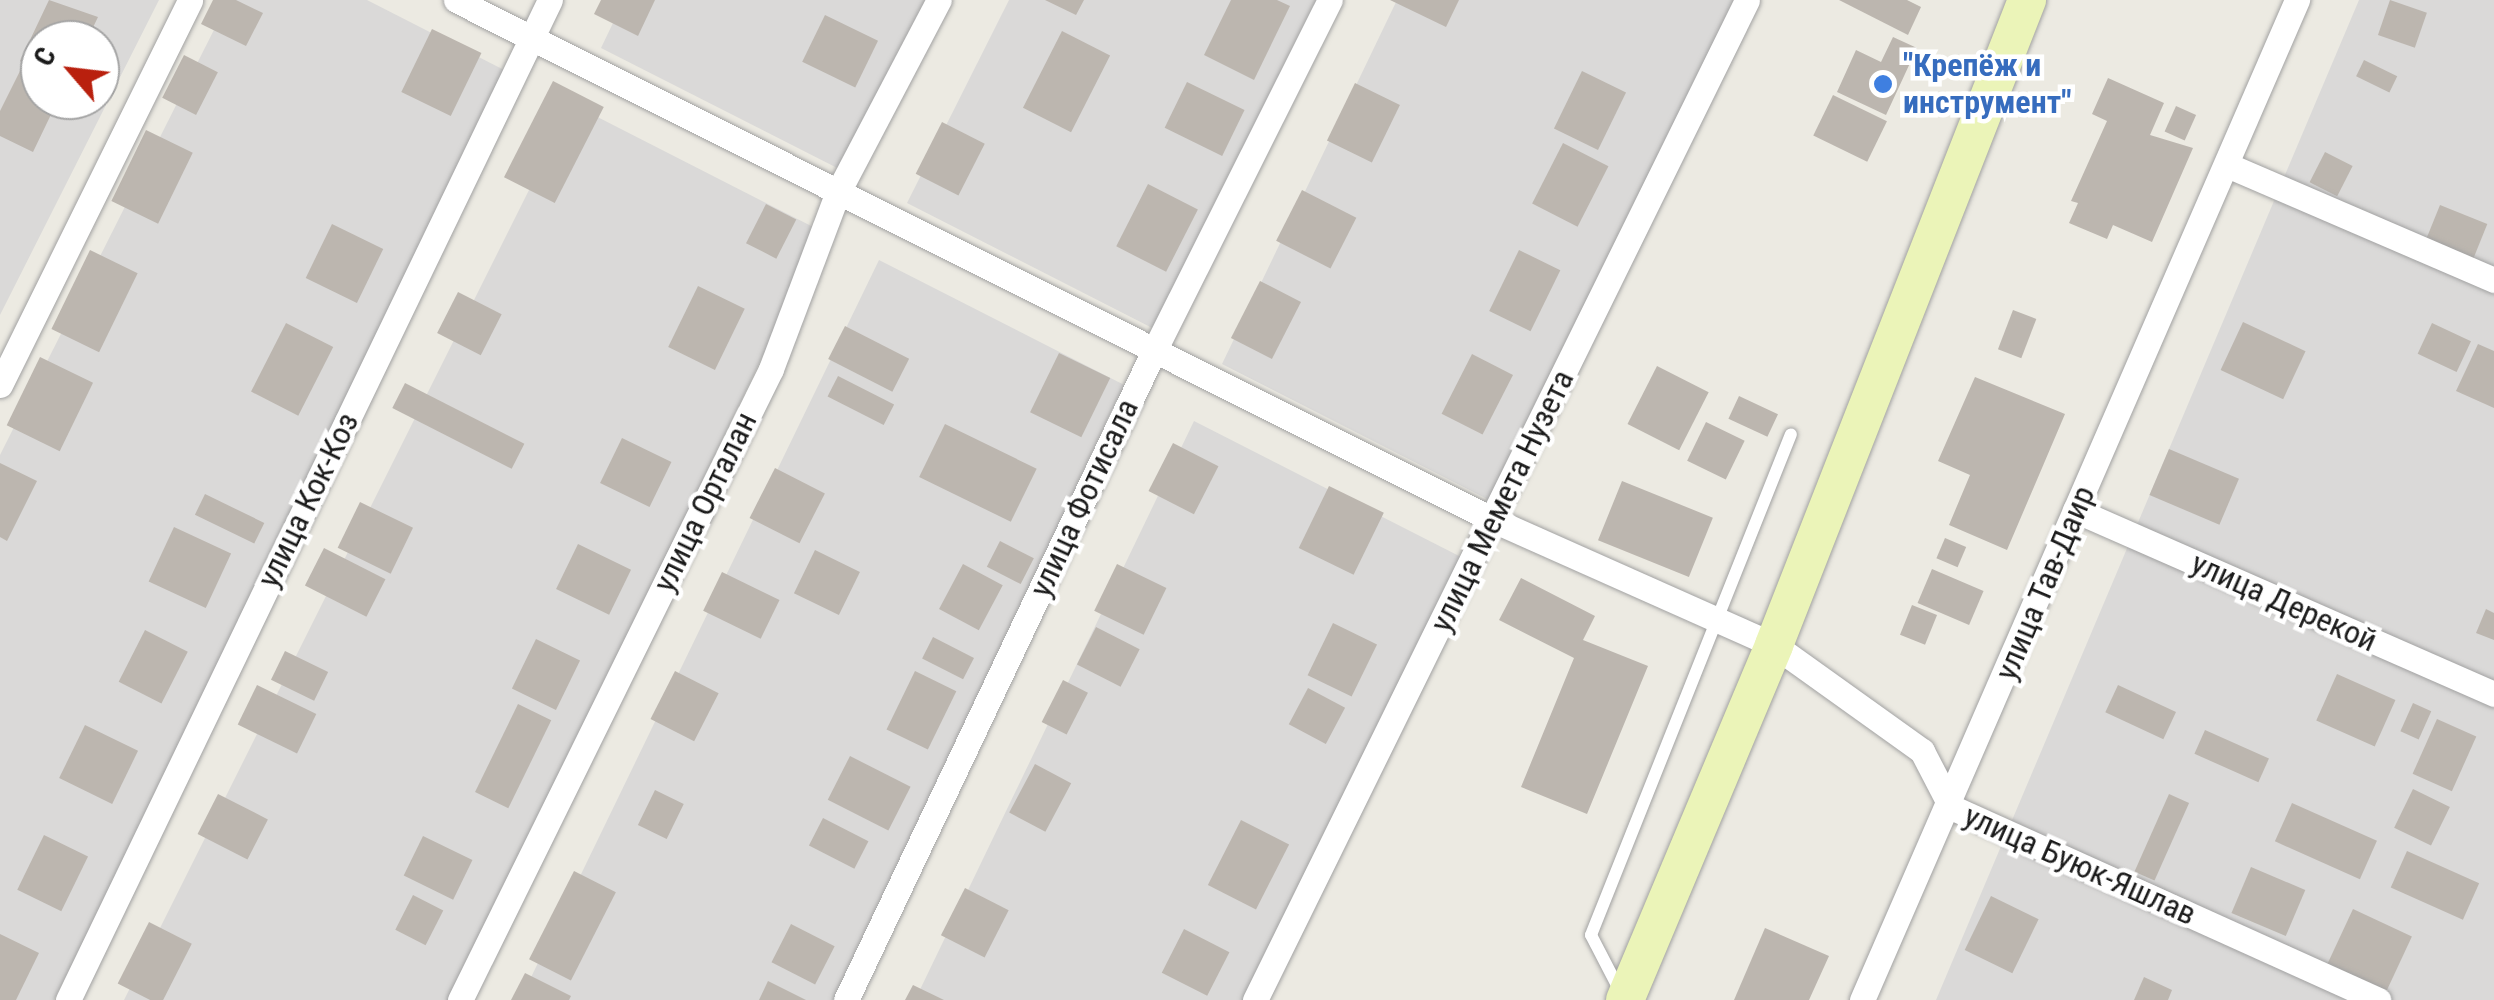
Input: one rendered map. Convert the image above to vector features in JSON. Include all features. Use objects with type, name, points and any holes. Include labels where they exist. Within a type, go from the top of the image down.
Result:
[{"type":"main road","points":[[1625,1000],[1774,645],[2027,0]]},
{"type":"street","points":[[0,384],[190,0]]},
{"type":"street","name":"улица Буюк-Яшлав","points":[[456,0],[1493,520],[1774,645],[1922,750],[1951,806],[2378,1000]]},
{"type":"street","name":"улица Кок-Коз","points":[[68,1000],[550,0]]},
{"type":"street","name":"улица Орталан","points":[[460,1000],[771,368],[838,192],[939,0]]},
{"type":"street","name":"улица Фотисала","points":[[846,1000],[1153,352],[1330,0]]},
{"type":"street","name":"улица Мемета Нузета","points":[[1255,1000],[1747,0]]},
{"type":"street","name":"улица Тав-Даир","points":[[1862,1000],[1951,806],[2297,0]]},
{"type":"street","points":[[2226,165],[2494,280]]},
{"type":"street","name":"улица Дерекой","points":[[2075,510],[2494,694]]},
{"type":"lane","points":[[1625,1000],[1591,934],[1790,434]]},
{"type":"shaded area","points":[[0,0],[159,0],[120,77],[120,20],[20,20],[20,120],[98,120],[0,315]]},
{"type":"shaded area","points":[[229,0],[367,0],[516,76],[54,1000],[0,1000],[0,455]]},
{"type":"shaded area","points":[[624,0],[938,0],[851,175],[601,48]]},
{"type":"shaded area","points":[[1009,0],[1327,0],[1166,335],[907,203]]},
{"type":"shaded area","points":[[1397,0],[1741,0],[1493,502],[1222,364]]},
{"type":"shaded area","points":[[2359,0],[2494,0],[2494,1000],[1936,1000]]},
{"type":"shaded area","points":[[572,104],[823,232],[450,1000],[124,1000]]},
{"type":"shaded area","points":[[879,260],[1138,392],[845,1000],[520,1000]]},
{"type":"shaded area","points":[[1194,421],[1465,559],[1251,1000],[915,1000]]},
{"type":"building","points":[[49,0],[98,17],[97,20],[39,20]]},
{"type":"building","points":[[213,0],[236,0],[263,13],[246,46],[201,24]]},
{"type":"building","points":[[601,0],[655,0],[638,36],[594,14]]},
{"type":"building","points":[[1045,0],[1084,0],[1076,15]]},
{"type":"building","points":[[1231,0],[1277,0],[1290,6],[1254,80],[1204,55]]},
{"type":"building","points":[[1390,0],[1459,0],[1446,27]]},
{"type":"building","points":[[1839,0],[1907,0],[1921,7],[1908,35]]},
{"type":"building","points":[[2390,0],[2427,13],[2415,48],[2378,35]]},
{"type":"building","points":[[825,15],[878,41],[855,88],[802,62]]},
{"type":"building","points":[[432,29],[481,53],[451,116],[401,92]]},
{"type":"building","points":[[1062,31],[1110,56],[1071,132],[1023,108]]},
{"type":"building","points":[[1893,37],[1917,48],[1886,115],[1837,92],[1856,50],[1881,62]]},
{"type":"building","points":[[184,55],[218,72],[196,115],[162,98]]},
{"type":"building","points":[[2364,60],[2397,76],[2389,92],[2356,76]]},
{"type":"building","points":[[20,71],[20,120],[48,120],[33,152],[0,136],[0,111]]},
{"type":"building","points":[[1582,71],[1626,92],[1598,150],[1554,129]]},
{"type":"building","points":[[2108,78],[2164,103],[2150,135],[2193,148],[2152,242],[2113,225],[2107,239],[2069,223],[2078,203],[2071,201],[2107,121],[2092,114]]},
{"type":"building","points":[[553,81],[604,107],[555,203],[504,177]]},
{"type":"building","points":[[1187,82],[1245,110],[1222,156],[1165,128]]},
{"type":"building","points":[[1355,83],[1400,105],[1372,162],[1327,141]]},
{"type":"building","points":[[1833,95],[1887,121],[1867,162],[1813,135]]},
{"type":"building","points":[[2176,106],[2196,115],[2185,141],[2165,132]]},
{"type":"building","points":[[942,122],[985,144],[958,195],[916,174]]},
{"type":"building","points":[[146,130],[193,153],[158,224],[111,201]]},
{"type":"building","points":[[1563,143],[1608,166],[1578,227],[1532,204]]},
{"type":"building","points":[[2325,152],[2353,166],[2337,196],[2310,182]]},
{"type":"building","points":[[1148,184],[1198,209],[1166,272],[1116,246]]},
{"type":"building","points":[[1302,190],[1356,218],[1330,268],[1276,241]]},
{"type":"building","points":[[766,204],[796,219],[776,259],[746,243]]},
{"type":"building","points":[[2440,205],[2487,224],[2473,259],[2426,240]]},
{"type":"building","points":[[332,224],[383,249],[357,303],[306,278]]},
{"type":"building","points":[[90,250],[138,273],[99,352],[51,329]]},
{"type":"building","points":[[1519,250],[1560,270],[1531,331],[1489,311]]},
{"type":"building","points":[[1260,281],[1301,302],[1272,359],[1231,338]]},
{"type":"building","points":[[698,286],[745,309],[715,370],[668,347]]},
{"type":"building","points":[[458,292],[502,314],[481,355],[437,333]]},
{"type":"building","points":[[2013,310],[2036,319],[2021,358],[1998,349]]},
{"type":"building","points":[[2243,322],[2306,351],[2283,399],[2221,370]]},
{"type":"building","points":[[286,323],[333,347],[298,416],[251,392]]},
{"type":"building","points":[[2432,323],[2471,341],[2457,372],[2418,354]]},
{"type":"building","points":[[845,326],[909,359],[892,392],[828,359]]},
{"type":"building","points":[[2478,344],[2494,351],[2494,408],[2456,391]]},
{"type":"building","points":[[1059,353],[1110,378],[1081,437],[1030,412]]},
{"type":"building","points":[[1472,354],[1513,375],[1483,435],[1442,414]]},
{"type":"building","points":[[40,357],[93,383],[60,451],[7,425]]},
{"type":"building","points":[[1657,366],[1709,392],[1679,450],[1627,424]]},
{"type":"building","points":[[838,376],[894,405],[884,425],[828,396]]},
{"type":"building","points":[[1975,377],[2065,414],[2007,550],[1949,525],[1970,475],[1938,461]]},
{"type":"building","points":[[405,383],[524,444],[512,469],[392,408]]},
{"type":"building","points":[[1739,396],[1778,414],[1767,437],[1728,419]]},
{"type":"building","points":[[1706,422],[1745,441],[1726,479],[1687,461]]},
{"type":"building","points":[[945,424],[1037,469],[1011,522],[919,477]]},
{"type":"building","points":[[622,438],[671,462],[650,507],[600,483]]},
{"type":"building","points":[[1173,443],[1218,466],[1194,514],[1148,491]]},
{"type":"building","points":[[2169,449],[2239,479],[2219,525],[2149,495]]},
{"type":"building","points":[[0,463],[37,481],[7,541],[0,537]]},
{"type":"building","points":[[775,468],[825,493],[799,543],[750,518]]},
{"type":"building","points":[[1622,481],[1713,518],[1689,577],[1598,540]]},
{"type":"building","points":[[1329,486],[1384,513],[1354,575],[1299,548]]},
{"type":"building","points":[[205,494],[264,523],[254,544],[195,515]]},
{"type":"building","points":[[360,502],[413,528],[391,574],[338,548]]},
{"type":"building","points":[[174,527],[231,554],[206,608],[149,581]]},
{"type":"building","points":[[1945,538],[1966,547],[1958,567],[1936,558]]},
{"type":"building","points":[[1000,541],[1034,558],[1021,584],[987,567]]},
{"type":"building","points":[[578,544],[631,570],[609,615],[556,589]]},
{"type":"building","points":[[324,548],[385,579],[366,617],[305,585]]},
{"type":"building","points":[[815,550],[860,572],[839,615],[794,593]]},
{"type":"building","points":[[963,564],[1003,585],[979,630],[939,609]]},
{"type":"building","points":[[1117,564],[1166,588],[1144,635],[1094,611]]},
{"type":"building","points":[[1932,569],[1984,591],[1969,625],[1918,603]]},
{"type":"building","points":[[722,572],[780,600],[761,639],[703,611]]},
{"type":"building","points":[[1521,578],[1595,616],[1583,640],[1648,666],[1587,814],[1521,787],[1574,658],[1499,620]]},
{"type":"building","points":[[1912,605],[1937,615],[1925,645],[1900,635]]},
{"type":"building","points":[[2486,609],[2494,613],[2494,640],[2476,633]]},
{"type":"building","points":[[1333,623],[1377,644],[1352,697],[1308,675]]},
{"type":"building","points":[[1096,627],[1140,649],[1121,687],[1077,664]]},
{"type":"building","points":[[145,630],[188,652],[161,703],[119,682]]},
{"type":"building","points":[[933,637],[974,658],[963,679],[922,658]]},
{"type":"building","points":[[536,639],[580,660],[556,710],[512,688]]},
{"type":"building","points":[[285,651],[328,672],[314,701],[271,680]]},
{"type":"building","points":[[675,671],[719,693],[694,741],[650,719]]},
{"type":"building","points":[[915,671],[956,691],[928,750],[887,729]]},
{"type":"building","points":[[2337,674],[2395,700],[2375,747],[2316,721]]},
{"type":"building","points":[[1063,680],[1088,693],[1067,735],[1042,722]]},
{"type":"building","points":[[257,685],[316,714],[297,753],[238,725]]},
{"type":"building","points":[[2118,685],[2176,712],[2163,739],[2105,712]]},
{"type":"building","points":[[1308,688],[1345,708],[1326,744],[1289,724]]},
{"type":"building","points":[[2413,703],[2431,711],[2419,739],[2400,731]]},
{"type":"building","points":[[518,704],[551,720],[508,808],[475,792]]},
{"type":"building","points":[[2437,719],[2476,736],[2452,791],[2413,774]]},
{"type":"building","points":[[85,725],[138,751],[112,804],[59,778]]},
{"type":"building","points":[[2205,730],[2269,758],[2258,782],[2194,754]]},
{"type":"building","points":[[850,756],[911,787],[888,831],[828,800]]},
{"type":"building","points":[[1035,764],[1071,783],[1045,832],[1009,813]]},
{"type":"building","points":[[2413,789],[2450,807],[2431,846],[2394,828]]},
{"type":"building","points":[[655,790],[684,804],[667,839],[638,825]]},
{"type":"building","points":[[218,794],[268,819],[247,860],[198,834]]},
{"type":"building","points":[[2169,794],[2189,803],[2155,881],[2134,872]]},
{"type":"building","points":[[2292,803],[2377,841],[2360,879],[2275,841]]},
{"type":"building","points":[[823,818],[868,841],[854,869],[809,846]]},
{"type":"building","points":[[1241,820],[1289,845],[1256,910],[1208,885]]},
{"type":"building","points":[[44,835],[88,856],[61,911],[17,890]]},
{"type":"building","points":[[423,836],[472,860],[453,900],[404,876]]},
{"type":"building","points":[[2407,851],[2479,883],[2463,920],[2391,888]]},
{"type":"building","points":[[2251,867],[2305,890],[2286,936],[2231,913]]},
{"type":"building","points":[[574,871],[616,892],[571,981],[529,959]]},
{"type":"building","points":[[965,888],[1009,910],[985,957],[941,935]]},
{"type":"building","points":[[413,895],[443,910],[426,945],[395,930]]},
{"type":"building","points":[[1991,896],[2039,919],[2012,973],[1965,950]]},
{"type":"building","points":[[2353,909],[2412,936],[2386,993],[2327,965]]},
{"type":"building","points":[[149,922],[192,944],[163,1000],[150,1000],[118,983]]},
{"type":"building","points":[[791,924],[835,946],[815,985],[771,962]]},
{"type":"building","points":[[1765,928],[1829,956],[1809,1000],[1734,1000]]},
{"type":"building","points":[[1184,929],[1229,952],[1207,996],[1162,973]]},
{"type":"building","points":[[0,934],[39,953],[16,1000],[0,1000]]},
{"type":"building","points":[[525,973],[571,996],[569,1000],[511,1000]]},
{"type":"building","points":[[2144,977],[2172,990],[2168,1000],[2134,1000]]},
{"type":"building","points":[[768,981],[806,1000],[759,1000]]},
{"type":"building","points":[[913,985],[944,1000],[905,1000]]},
{"type":"place","name":"\"Крепёж и инструмент\"","points":[[1883,84]]}]
